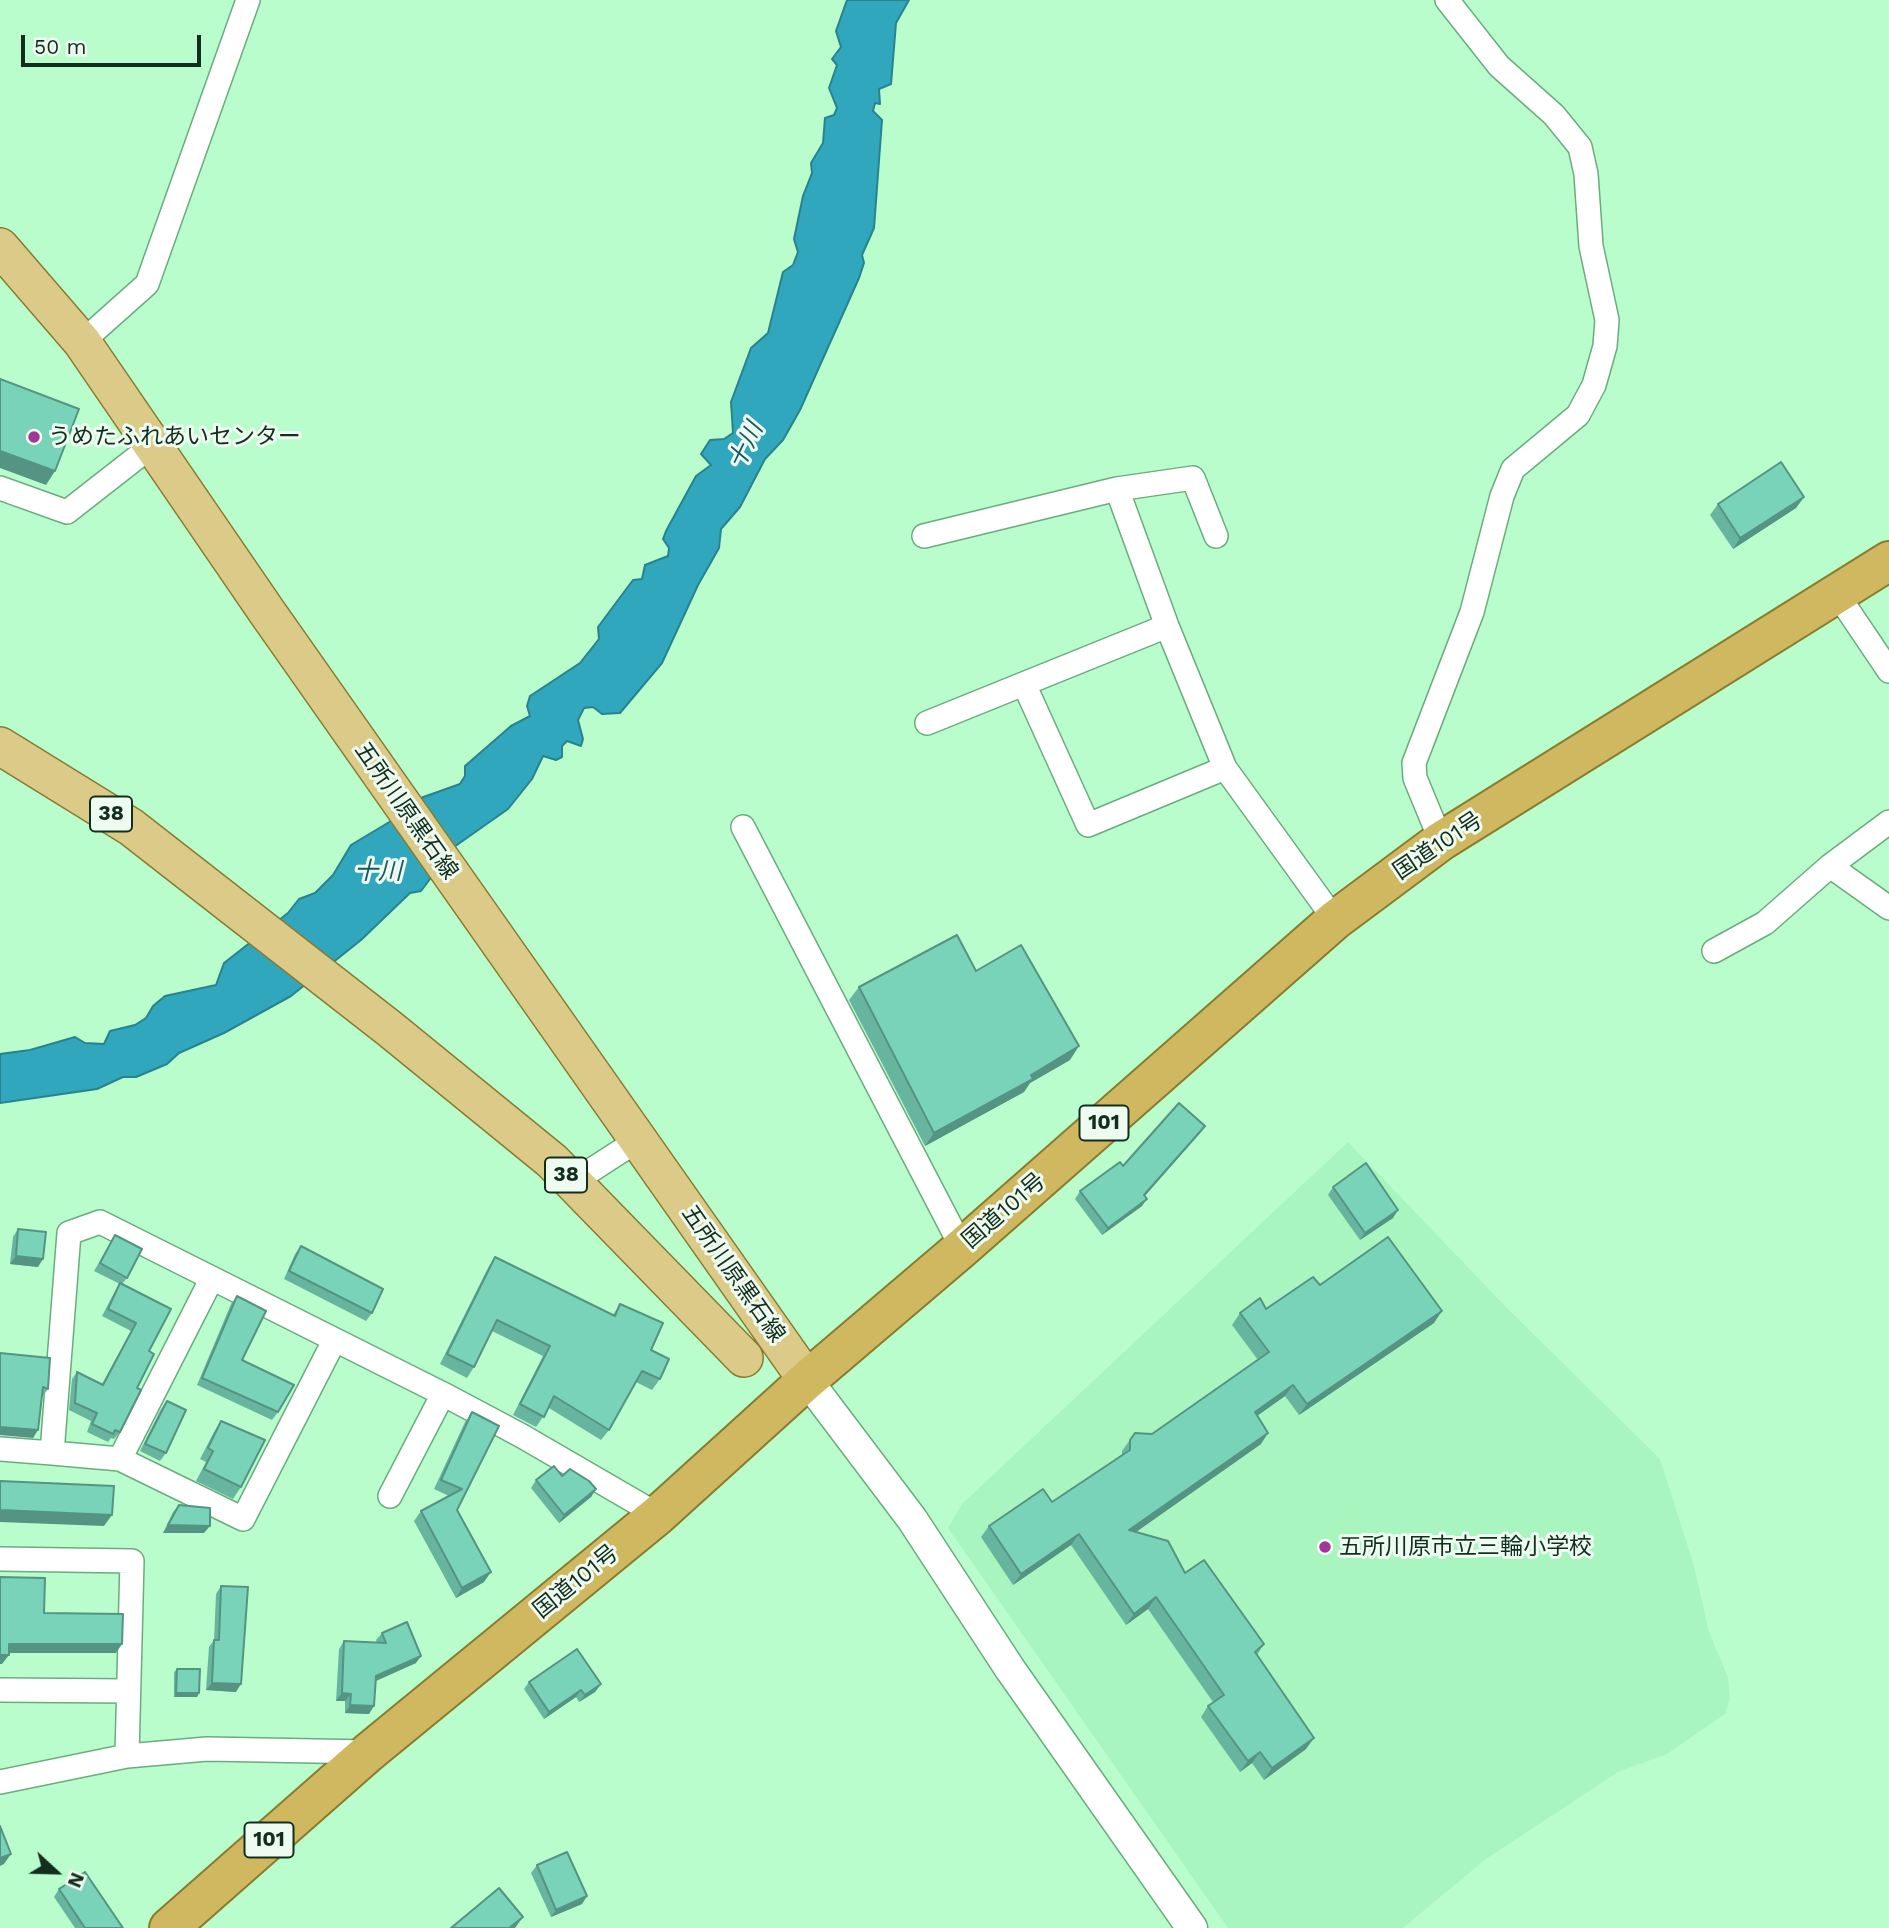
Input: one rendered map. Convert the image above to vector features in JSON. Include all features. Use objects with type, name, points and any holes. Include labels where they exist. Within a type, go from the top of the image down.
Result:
[{"type":"highway","name":"国道101号","points":[[169,1928],[369,1752],[658,1515],[807,1380],[962,1248],[1335,920],[1441,841],[1889,561]]},
{"type":"main road","name":"五所川原黒石線","points":[[0,247],[82,342],[283,636],[807,1380]]},
{"type":"main road","name":"五所川原黒石線","points":[[0,746],[131,827],[369,1013],[552,1161],[744,1358]]},
{"type":"street","points":[[82,342],[148,284],[247,0]]},
{"type":"street","points":[[1441,841],[1415,778],[1414,763],[1472,612],[1502,496],[1513,469],[1578,415],[1594,385],[1605,346],[1607,320],[1591,246],[1586,174],[1580,147],[1554,115],[1499,66],[1447,0]]},
{"type":"street","points":[[0,488],[67,512],[154,444]]},
{"type":"street","points":[[924,536],[1117,489],[1193,478],[1216,536]]},
{"type":"street","points":[[1117,489],[1167,626],[1224,768],[1335,920]]},
{"type":"street","points":[[1837,594],[1889,671]]},
{"type":"street","points":[[927,723],[1167,626]]},
{"type":"street","points":[[1024,684],[1088,825],[1224,768]]},
{"type":"street","points":[[1714,951],[1765,923],[1830,866],[1889,822]]},
{"type":"street","points":[[743,827],[962,1248]]},
{"type":"street","points":[[1830,866],[1889,908]]},
{"type":"street","points":[[573,1182],[638,1140]]},
{"type":"street","points":[[52,1453],[69,1233],[100,1222],[443,1394],[522,1436],[658,1515]]},
{"type":"street","points":[[120,1459],[212,1278]]},
{"type":"street","points":[[0,1449],[120,1459],[243,1518],[334,1341]]},
{"type":"street","points":[[807,1380],[912,1519],[1010,1669],[1192,1928]]},
{"type":"street","points":[[390,1496],[443,1394]]},
{"type":"street","points":[[0,1559],[132,1562],[127,1756]]},
{"type":"street","points":[[0,1690],[128,1691]]},
{"type":"street","points":[[0,1782],[127,1756],[207,1749],[369,1752]]},
{"type":"shaded area","name":"五所川原市立三輪小学校","points":[[1348,1142],[1504,1305],[1660,1459],[1694,1566],[1709,1632],[1728,1677],[1730,1699],[1725,1714],[1667,1754],[1618,1772],[1486,1859],[1403,1928],[1228,1928],[948,1528],[962,1504]]},
{"type":"water","name":"十川","points":[[847,0],[909,0],[896,23],[891,84],[879,89],[880,104],[875,103],[873,111],[882,120],[874,228],[862,255],[864,263],[859,278],[800,410],[783,440],[765,459],[740,507],[721,529],[719,548],[698,585],[662,663],[620,713],[602,714],[593,707],[584,708],[578,720],[583,739],[581,746],[567,741],[562,746],[562,757],[556,760],[543,756],[532,779],[508,809],[454,847],[421,891],[410,893],[361,940],[291,996],[224,1033],[179,1053],[167,1064],[136,1077],[123,1077],[97,1089],[0,1103],[0,1054],[30,1050],[75,1037],[85,1043],[104,1044],[110,1031],[135,1025],[146,1018],[153,1006],[165,996],[216,985],[224,963],[288,913],[299,899],[315,893],[333,875],[351,845],[391,821],[415,800],[460,784],[465,776],[465,766],[511,726],[530,716],[527,706],[530,696],[580,663],[599,639],[598,627],[633,580],[642,579],[645,565],[668,556],[669,548],[663,539],[666,531],[696,476],[711,465],[701,454],[710,440],[724,439],[733,433],[731,402],[751,348],[768,333],[783,272],[793,265],[798,252],[794,239],[803,196],[812,173],[811,163],[823,143],[825,118],[834,115],[837,108],[829,88],[837,65],[832,59],[841,47],[836,31]]},
{"type":"building","name":"うめたふれあいセンター","points":[[0,379],[79,409],[55,471],[0,451]]},
{"type":"building","points":[[1781,462],[1804,497],[1740,538],[1718,504]]},
{"type":"building","points":[[957,935],[976,971],[1021,945],[1079,1046],[1031,1075],[1033,1079],[934,1133],[859,987]]},
{"type":"building","points":[[1179,1103],[1205,1126],[1144,1195],[1147,1199],[1108,1228],[1080,1191],[1120,1162],[1123,1166]]},
{"type":"building","points":[[1366,1163],[1398,1210],[1365,1233],[1333,1187]]},
{"type":"building","points":[[18,1229],[46,1232],[43,1259],[16,1256]]},
{"type":"building","points":[[115,1235],[142,1249],[127,1278],[100,1263]]},
{"type":"building","points":[[1388,1237],[1442,1311],[1307,1404],[1293,1385],[1255,1412],[1268,1433],[1129,1530],[1168,1541],[1185,1573],[1204,1560],[1264,1644],[1255,1652],[1314,1738],[1272,1768],[1260,1752],[1248,1761],[1208,1706],[1224,1695],[1156,1597],[1134,1614],[1079,1534],[1021,1574],[989,1526],[1043,1489],[1052,1502],[1130,1450],[1130,1440],[1135,1433],[1152,1434],[1269,1352],[1240,1313],[1260,1298],[1266,1309],[1313,1277],[1320,1285]]},
{"type":"building","points":[[301,1246],[383,1289],[372,1313],[289,1271]]},
{"type":"building","points":[[495,1257],[615,1316],[620,1304],[663,1323],[651,1350],[669,1359],[660,1379],[642,1371],[609,1430],[554,1396],[544,1417],[520,1404],[550,1346],[497,1320],[474,1367],[447,1354]]},
{"type":"building","points":[[120,1283],[171,1309],[149,1351],[154,1354],[137,1388],[141,1390],[120,1432],[115,1430],[113,1434],[92,1424],[97,1413],[75,1403],[77,1372],[103,1385],[136,1323],[108,1309]]},
{"type":"building","points":[[237,1296],[266,1311],[242,1360],[294,1385],[278,1412],[202,1378]]},
{"type":"building","points":[[0,1353],[50,1358],[48,1389],[43,1387],[38,1430],[0,1427]]},
{"type":"building","points":[[167,1401],[186,1410],[166,1453],[145,1444]]},
{"type":"building","points":[[472,1412],[499,1426],[457,1510],[491,1572],[462,1588],[421,1511],[462,1489],[441,1480]]},
{"type":"building","points":[[221,1421],[265,1440],[241,1487],[204,1469],[213,1451],[208,1448]]},
{"type":"building","points":[[554,1466],[562,1476],[570,1469],[596,1489],[564,1515],[536,1480]]},
{"type":"building","points":[[0,1481],[114,1486],[112,1515],[0,1510]]},
{"type":"building","points":[[179,1505],[210,1508],[210,1526],[168,1525]]},
{"type":"building","points":[[0,1577],[45,1578],[44,1613],[123,1614],[122,1644],[9,1644],[9,1655],[0,1655]]},
{"type":"building","points":[[221,1586],[248,1587],[241,1684],[212,1683],[214,1640],[219,1640]]},
{"type":"building","points":[[407,1622],[421,1656],[376,1676],[374,1706],[350,1705],[351,1694],[342,1693],[344,1641],[386,1643],[382,1633]]},
{"type":"building","points":[[577,1649],[601,1684],[585,1695],[581,1690],[549,1712],[529,1682]]},
{"type":"building","points":[[177,1669],[200,1669],[199,1693],[176,1693]]},
{"type":"building","points":[[0,1826],[11,1854],[0,1858]]},
{"type":"building","points":[[567,1852],[587,1896],[556,1910],[537,1865]]},
{"type":"building","points":[[85,1872],[123,1928],[85,1928],[59,1889]]},
{"type":"building","points":[[499,1888],[523,1917],[509,1928],[451,1928]]},
{"type":"place","name":"うめたふれあいセンター","points":[[34,437]]},
{"type":"place","name":"五所川原市立三輪小学校","points":[[1325,1547]]}]
